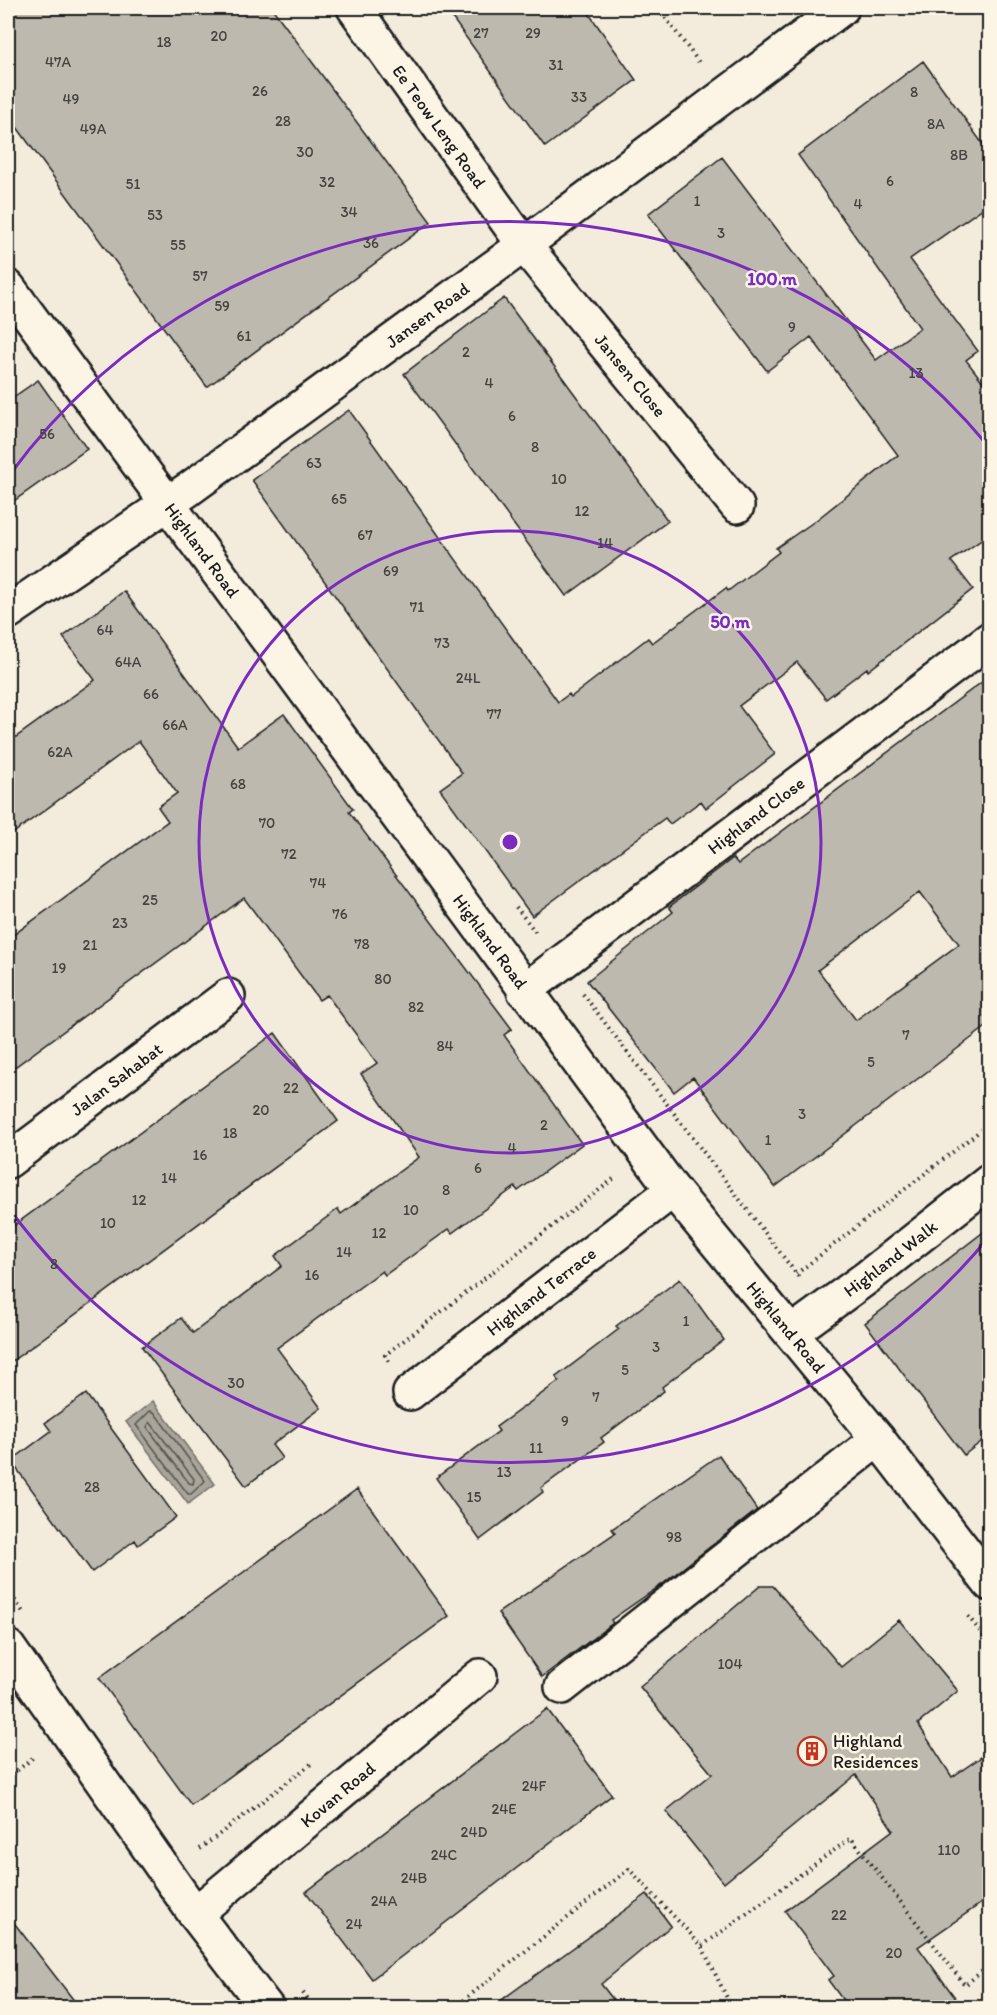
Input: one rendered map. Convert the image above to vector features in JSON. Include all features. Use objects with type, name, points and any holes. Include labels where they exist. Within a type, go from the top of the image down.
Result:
[{"type":"street","name":"Ee Teow Leng Road","points":[[354,8],[524,245]]},
{"type":"street","name":"Jansen Road","points":[[8,612],[166,505],[524,245],[842,8]]},
{"type":"street","name":"Jansen Close","points":[[524,245],[737,506]]},
{"type":"street","name":"Highland Road","points":[[8,287],[166,505],[672,1190],[878,1439],[990,1584]]},
{"type":"street","name":"Highland Close","points":[[524,991],[990,639]]},
{"type":"street","name":"Jalan Sahabat","points":[[8,1161],[228,996]]},
{"type":"street","name":"Highland Walk","points":[[791,1333],[990,1181]]},
{"type":"street","name":"Highland Terrace","points":[[410,1393],[672,1190]]},
{"type":"street","points":[[562,1688],[878,1439]]},
{"type":"street","points":[[8,1647],[195,1914],[267,2007]]},
{"type":"street","name":"Kovan Road","points":[[195,1914],[480,1676]]},
{"type":"path","points":[[658,8],[708,75]]},
{"type":"path","points":[[561,965],[824,1310]]},
{"type":"path","points":[[796,1274],[990,1123]]},
{"type":"path","points":[[410,1393],[385,1355],[621,1173]]},
{"type":"path","points":[[8,1778],[35,1756]]},
{"type":"path","points":[[702,1946],[850,1838],[965,1985],[990,1965]]},
{"type":"path","points":[[454,2007],[629,1869],[702,1946],[732,2007]]},
{"type":"water","points":[[153,1401],[215,1484],[188,1504],[126,1422]]},
{"type":"building","points":[[8,8],[272,8],[431,222],[207,387],[8,115]]},
{"type":"building","points":[[445,8],[585,8],[636,80],[545,147]]},
{"type":"building","points":[[923,61],[990,154],[990,203],[910,259],[978,351],[966,360],[990,391],[990,534],[951,561],[973,589],[868,671],[867,668],[826,699],[797,662],[739,706],[775,754],[706,808],[701,801],[670,824],[665,818],[532,916],[440,789],[462,773],[252,480],[349,410],[558,702],[569,694],[571,697],[648,638],[652,643],[726,588],[728,591],[779,552],[776,548],[815,521],[898,455],[811,337],[767,371],[648,214],[722,157],[876,360],[920,328],[798,155]]},
{"type":"building","points":[[504,298],[668,521],[566,596],[404,374]]},
{"type":"building","points":[[38,380],[87,449],[8,505],[8,401]]},
{"type":"building","points":[[124,591],[238,747],[284,714],[353,809],[349,812],[512,1029],[504,1035],[582,1144],[518,1191],[515,1187],[452,1233],[449,1229],[385,1275],[382,1271],[277,1348],[321,1408],[272,1445],[282,1458],[246,1486],[142,1347],[181,1318],[193,1333],[282,1266],[275,1256],[338,1209],[341,1214],[419,1157],[361,1074],[377,1063],[327,995],[319,1000],[244,898],[8,1072],[8,939],[168,821],[158,807],[177,793],[139,741],[8,837],[8,743],[95,680],[63,637]]},
{"type":"building","points":[[990,676],[990,1024],[775,1187],[693,1077],[674,1092],[587,981],[673,912],[669,907],[733,858],[738,864]],"holes":[[[920,892],[959,944],[856,1020],[818,970]]]},
{"type":"building","points":[[275,1033],[338,1121],[8,1364],[8,1230]]},
{"type":"building","points":[[990,1227],[990,1435],[964,1455],[865,1323]]},
{"type":"building","points":[[680,1279],[724,1340],[662,1387],[664,1391],[601,1438],[604,1442],[541,1488],[543,1492],[480,1540],[436,1478],[499,1431],[496,1427],[559,1381],[556,1377],[619,1329],[616,1326]]},
{"type":"building","points":[[86,1394],[176,1517],[138,1545],[135,1540],[92,1572],[11,1461],[51,1431],[45,1423]]},
{"type":"building","points":[[719,1455],[757,1510],[664,1583],[611,1620],[613,1623],[542,1677],[498,1613],[615,1533],[612,1529]]},
{"type":"building","points":[[357,1489],[449,1616],[191,1805],[99,1678]]},
{"type":"building","points":[[760,1586],[773,1586],[841,1667],[899,1620],[958,1691],[918,1724],[952,1777],[990,1751],[990,1897],[918,1947],[962,2007],[848,2007],[828,1980],[834,1976],[785,1911],[893,1830],[856,1775],[724,1883],[666,1811],[712,1774],[640,1687]]},
{"type":"building","points":[[547,1709],[612,1795],[372,1979],[306,1892]]},
{"type":"building","points":[[647,1894],[671,1926],[601,1984],[619,2007],[492,2007]]},
{"type":"building","points":[[8,1915],[79,2007],[8,2007]]},
{"type":"place","name":"Highland Residences","points":[[812,1751]]}]
